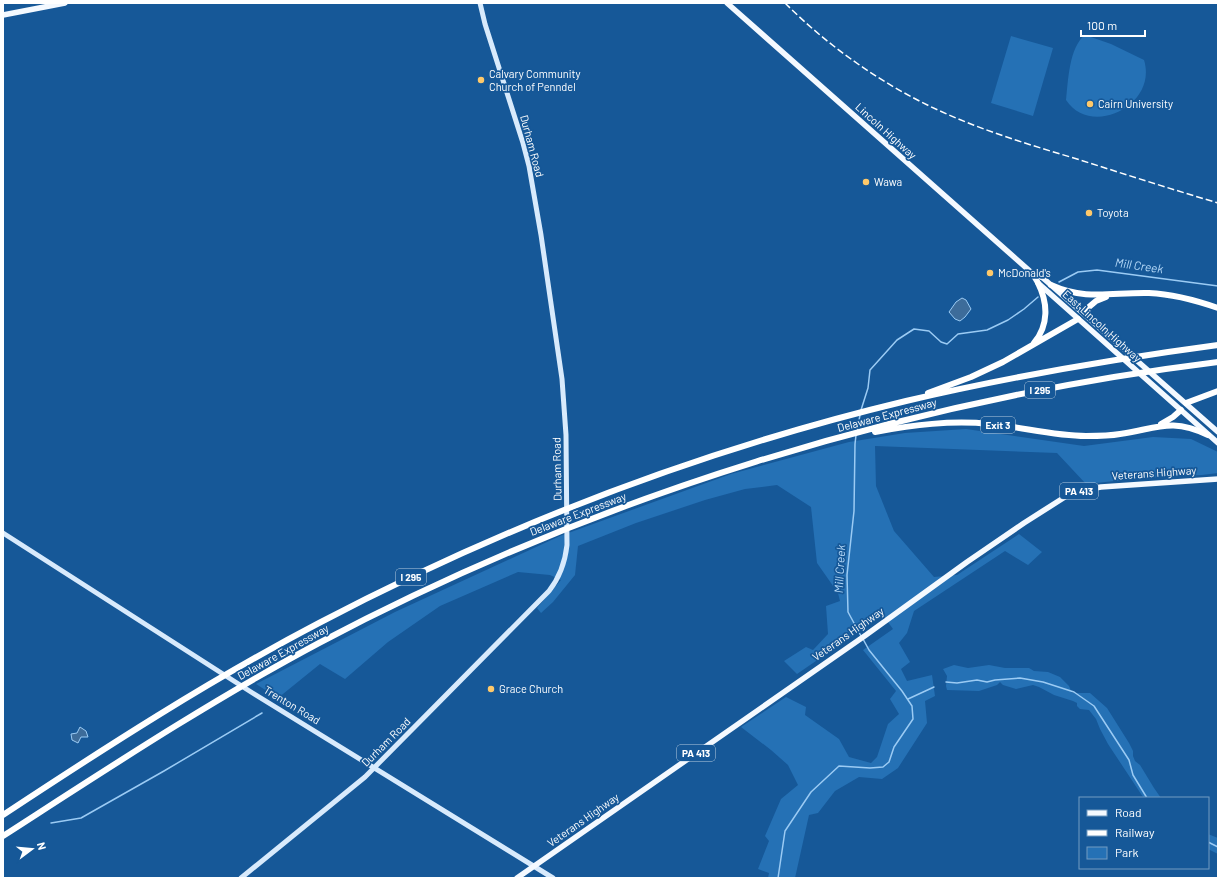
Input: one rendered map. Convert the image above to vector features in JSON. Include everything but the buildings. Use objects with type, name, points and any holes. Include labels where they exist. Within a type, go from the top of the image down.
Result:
[{"type":"highway","points":[[1030,347],[1041,332],[1046,315],[1045,299],[1038,283]]},
{"type":"highway","points":[[1051,285],[1073,293],[1087,295],[1141,293],[1162,294],[1189,299],[1218,308]]},
{"type":"highway","points":[[1083,312],[1096,301],[1111,295]]},
{"type":"highway","points":[[904,402],[971,377],[1003,362],[1078,319]]},
{"type":"highway","name":"Delaware Expressway","points":[[3,815],[139,727],[208,685],[315,625],[436,566],[535,522],[662,474],[757,443],[855,414],[1053,370],[1218,345]]},
{"type":"highway","name":"Delaware Expressway","points":[[864,432],[955,408],[1074,384],[1218,362]]},
{"type":"highway","points":[[1186,403],[1218,391]]},
{"type":"highway","points":[[1156,426],[1169,420],[1181,410]]},
{"type":"highway","name":"Exit 3","points":[[834,439],[864,432],[916,425],[961,422],[990,424],[1051,434],[1085,436],[1120,434],[1156,426]]},
{"type":"highway","points":[[1156,426],[1172,425],[1186,427],[1208,435]]},
{"type":"highway","name":"Delaware Expressway","points":[[3,836],[208,705],[315,645],[422,591],[534,541],[626,506],[752,462],[834,439]]},
{"type":"main road","points":[[3,15],[65,3]]},
{"type":"main road","name":"Durham Road","points":[[241,878],[374,768],[549,591],[555,584],[562,569],[566,554],[567,498],[566,428],[561,365],[535,198],[523,143],[485,24],[480,3]]},
{"type":"main road","name":"Lincoln Highway","points":[[727,3],[1032,273]]},
{"type":"main road","name":"East Lincoln Highway","points":[[1032,273],[1038,283],[1218,443]]},
{"type":"main road","name":"East Lincoln Highway","points":[[1032,273],[1043,278],[1083,312],[1218,432]]},
{"type":"main road","points":[[1078,319],[1083,312]]},
{"type":"main road","points":[[1181,410],[1186,403]]},
{"type":"main road","name":"Veterans Highway","points":[[517,878],[859,640],[967,562],[1068,495],[1101,487],[1218,479]]},
{"type":"main road","name":"Trenton Road","points":[[3,534],[251,692],[553,878]]},
{"type":"green space","points":[[1085,35],[1111,44],[1144,60],[1146,76],[1141,91],[1132,102],[1120,111],[1105,116],[1091,116],[1077,111],[1066,100],[1072,56],[1080,40]]},
{"type":"green space","points":[[1011,36],[1053,48],[1033,116],[991,103]]},
{"type":"green space","points":[[966,429],[1084,446],[1153,437],[1191,439],[1218,452],[1218,473],[1086,484],[1057,453],[875,446],[876,486],[894,531],[934,577],[957,575],[1019,534],[1042,552],[1028,565],[1005,551],[914,611],[907,633],[899,643],[910,662],[901,669],[907,681],[932,675],[935,696],[925,701],[927,723],[898,768],[882,779],[859,777],[835,791],[818,813],[809,815],[795,878],[768,878],[769,873],[758,869],[769,841],[765,836],[781,799],[798,785],[788,765],[741,727],[786,697],[806,707],[805,715],[839,739],[849,757],[871,763],[877,757],[888,724],[899,714],[890,699],[896,691],[863,650],[893,629],[883,615],[797,674],[784,661],[806,647],[813,650],[828,634],[826,606],[840,601],[838,593],[817,563],[811,507],[777,485],[745,489],[705,500],[636,523],[578,546],[575,575],[553,602],[541,613],[537,608],[561,580],[550,575],[518,572],[440,606],[388,642],[345,679],[320,664],[278,698],[256,684],[395,612],[560,536],[731,474],[849,442],[905,433]]},
{"type":"green space","points":[[954,665],[968,668],[989,665],[1005,668],[1029,668],[1034,671],[1048,672],[1060,677],[1069,686],[1072,693],[1090,693],[1107,708],[1129,743],[1133,751],[1135,761],[1140,765],[1160,797],[1143,797],[1108,744],[1096,719],[1089,710],[1080,709],[1077,706],[1077,703],[1054,695],[1033,685],[1016,689],[1003,685],[1000,682],[997,685],[979,691],[947,690],[947,676],[943,669]]},
{"type":"green space","points":[[1209,834],[1218,838],[1218,854],[1209,850]]},
{"type":"shaded area","points":[[962,298],[966,300],[971,309],[960,321],[955,319],[949,312],[956,302]]},
{"type":"shaded area","points":[[80,727],[86,731],[88,737],[81,737],[78,743],[72,740],[71,734],[77,733]]},
{"type":"waterway","name":"Mill Creek","points":[[1059,282],[1078,272],[1097,270],[1218,286]]},
{"type":"waterway","name":"Mill Creek","points":[[861,410],[868,388],[870,370],[897,340],[914,329],[929,331],[941,342],[947,344],[958,334],[987,330],[1008,320],[1038,297]]},
{"type":"waterway","name":"Mill Creek","points":[[857,431],[860,415]]},
{"type":"waterway","name":"Mill Creek","points":[[856,435],[854,511],[847,575],[848,612],[861,636]]},
{"type":"waterway","name":"Mill Creek","points":[[778,878],[785,831],[811,792],[839,766],[870,768],[883,767],[889,762],[894,747],[913,719],[912,706],[902,691],[869,650],[863,639]]},
{"type":"waterway","points":[[946,682],[957,683],[977,680],[987,682],[1020,678],[1043,682],[1074,692],[1094,706],[1129,760],[1133,775],[1146,797]]},
{"type":"waterway","points":[[908,699],[934,687]]},
{"type":"waterway","points":[[51,823],[81,818],[262,713]]},
{"type":"waterway","points":[[1209,842],[1218,847]]},
{"type":"railway","points":[[785,3],[820,35],[858,64],[898,89],[940,111],[1007,137],[1218,203]]},
{"type":"place","name":"Calvary Community Church of Penndel","points":[[481,80]]},
{"type":"place","name":"Cairn University","points":[[1090,104]]},
{"type":"place","name":"Wawa","points":[[866,182]]},
{"type":"place","name":"Toyota","points":[[1089,213]]},
{"type":"place","name":"McDonald's","points":[[990,273]]},
{"type":"place","name":"Grace Church","points":[[491,689]]}]
